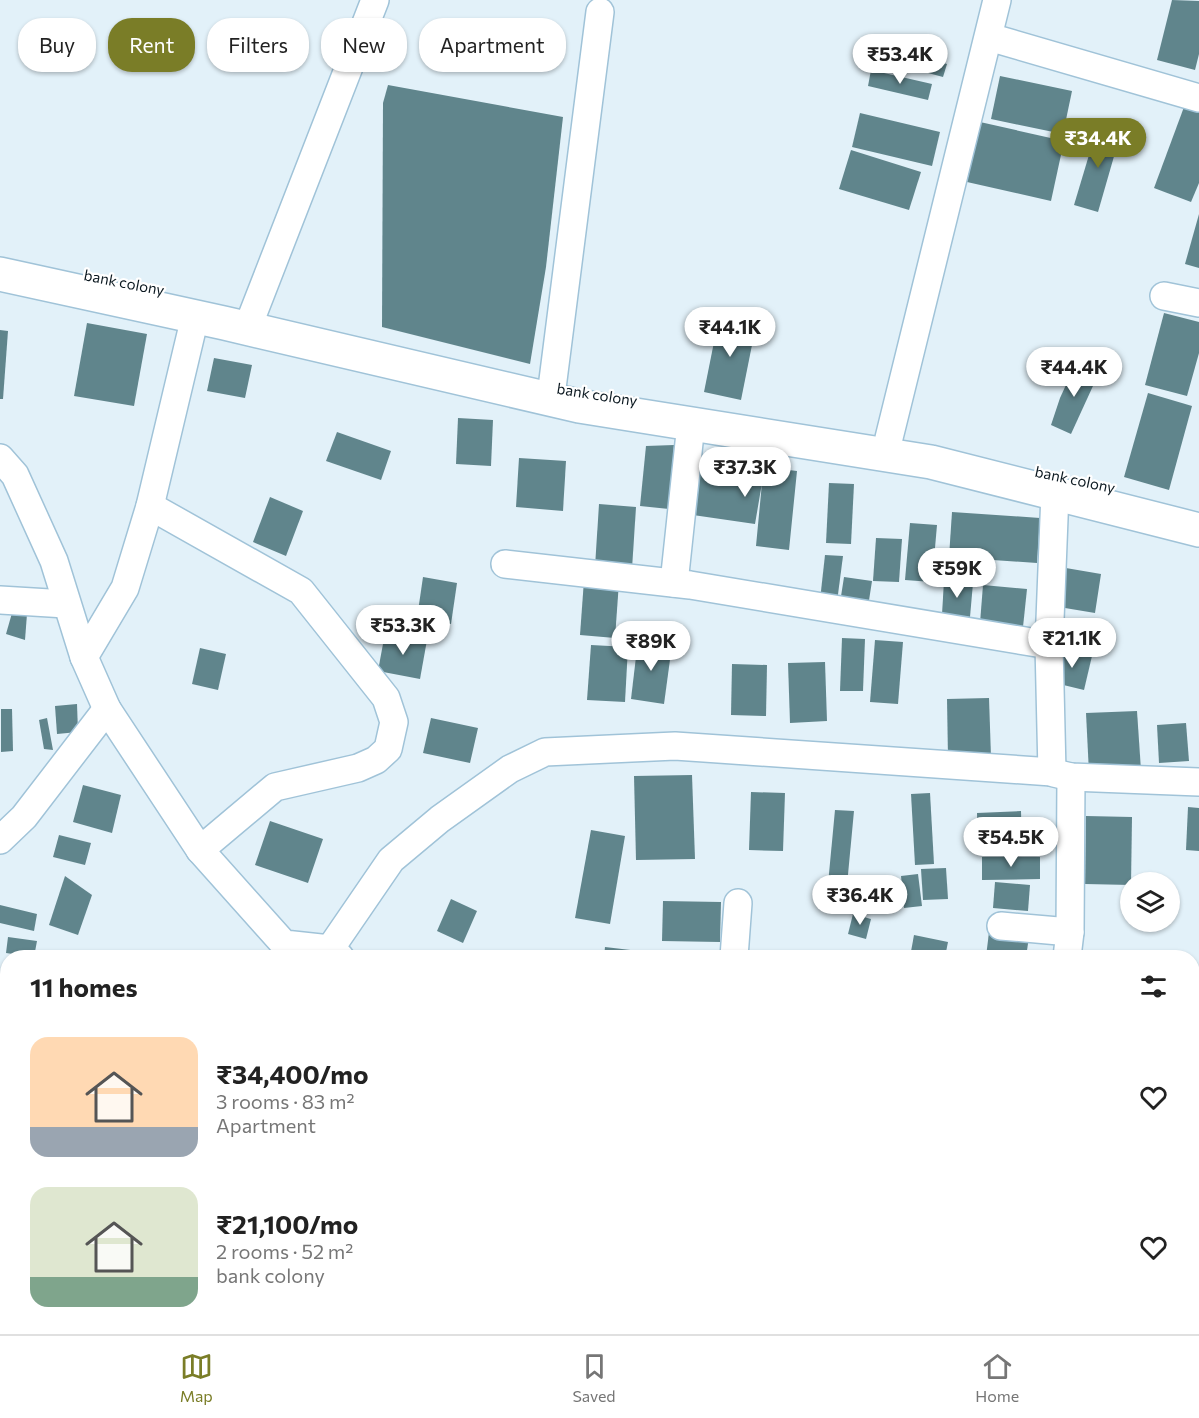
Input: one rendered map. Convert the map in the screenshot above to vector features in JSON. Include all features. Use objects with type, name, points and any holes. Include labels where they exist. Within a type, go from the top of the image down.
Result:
[{"type":"main road","name":"bank colony","points":[[0,258],[250,319],[552,388],[916,442],[1056,477],[1199,506]]},
{"type":"main road","points":[[0,274],[195,317],[250,319],[579,406],[931,462],[1199,530]]},
{"type":"street","points":[[250,319],[375,0]]},
{"type":"street","points":[[889,438],[997,0]]},
{"type":"street","points":[[552,388],[600,12]]},
{"type":"street","points":[[989,37],[1199,98]]},
{"type":"street","points":[[1164,296],[1199,303]]},
{"type":"street","points":[[84,657],[125,588],[150,506],[195,317]]},
{"type":"street","points":[[674,583],[691,424]]},
{"type":"street","points":[[0,458],[15,476],[54,561],[84,657],[107,710],[200,850],[283,950]]},
{"type":"street","points":[[1001,926],[1069,944],[1061,774],[1049,645],[1055,493]]},
{"type":"street","points":[[150,506],[301,591],[386,698],[394,723],[388,749],[376,760],[358,768],[274,787],[200,850]]},
{"type":"street","points":[[505,564],[674,583],[1049,645]]},
{"type":"street","points":[[0,600],[66,604]]},
{"type":"street","points":[[0,840],[24,817],[107,710]]},
{"type":"street","points":[[337,950],[391,860],[440,819],[510,769],[545,752],[675,746],[1199,782]]},
{"type":"street","points":[[735,950],[738,903]]},
{"type":"building","points":[[1172,0],[1199,1],[1199,54],[1195,70],[1157,60]]},
{"type":"building","points":[[876,44],[947,64],[943,77],[872,58]]},
{"type":"building","points":[[871,70],[932,84],[928,100],[868,86]]},
{"type":"building","points":[[1000,76],[1072,91],[1063,134],[991,119]]},
{"type":"building","points":[[388,85],[563,117],[546,267],[530,364],[382,327],[383,103]]},
{"type":"building","points":[[1184,107],[1199,113],[1199,183],[1191,202],[1154,188]]},
{"type":"building","points":[[860,113],[940,132],[932,166],[852,147]]},
{"type":"building","points":[[980,122],[1064,141],[1051,201],[967,182]]},
{"type":"building","points":[[1098,125],[1121,132],[1098,212],[1074,205]]},
{"type":"building","points":[[851,150],[921,172],[909,210],[839,189]]},
{"type":"building","points":[[1199,214],[1199,268],[1185,264]]},
{"type":"building","points":[[1164,313],[1199,322],[1199,353],[1187,396],[1145,385]]},
{"type":"building","points":[[719,317],[756,325],[741,400],[704,392]]},
{"type":"building","points":[[87,323],[147,334],[134,406],[74,396]]},
{"type":"building","points":[[0,330],[8,331],[3,399],[0,399]]},
{"type":"building","points":[[214,358],[252,365],[245,398],[207,391]]},
{"type":"building","points":[[1076,363],[1098,375],[1071,434],[1051,425]]},
{"type":"building","points":[[1148,393],[1192,406],[1169,490],[1124,477]]},
{"type":"building","points":[[458,418],[493,420],[491,466],[456,464]]},
{"type":"building","points":[[337,432],[391,451],[381,480],[326,461]]},
{"type":"building","points":[[674,445],[669,509],[640,506],[646,446]]},
{"type":"building","points":[[519,458],[566,461],[563,511],[516,507]]},
{"type":"building","points":[[693,458],[797,471],[789,550],[756,546],[762,483],[755,524],[686,514]]},
{"type":"building","points":[[829,483],[854,484],[851,544],[826,543]]},
{"type":"building","points":[[270,497],[303,511],[286,556],[253,542]]},
{"type":"building","points":[[599,504],[636,507],[632,569],[595,567]]},
{"type":"building","points":[[952,512],[1040,518],[1037,563],[949,557]]},
{"type":"building","points":[[910,523],[937,525],[932,582],[905,580]]},
{"type":"building","points":[[876,538],[902,539],[899,582],[873,581]]},
{"type":"building","points":[[825,555],[843,556],[837,602],[820,600]]},
{"type":"building","points":[[1060,567],[1101,574],[1095,613],[1053,606]]},
{"type":"building","points":[[423,577],[457,583],[451,624],[417,618]]},
{"type":"building","points":[[844,577],[872,581],[867,613],[839,609]]},
{"type":"building","points":[[584,580],[619,582],[615,638],[580,635]]},
{"type":"building","points":[[944,581],[973,583],[970,617],[942,614]]},
{"type":"building","points":[[983,585],[1027,589],[1023,627],[980,623]]},
{"type":"building","points":[[12,613],[27,614],[25,640],[6,634]]},
{"type":"building","points":[[385,633],[427,640],[420,679],[378,671]]},
{"type":"building","points":[[842,638],[865,639],[863,691],[840,691]]},
{"type":"building","points":[[638,640],[672,645],[664,704],[631,699]]},
{"type":"building","points":[[875,640],[903,642],[898,704],[870,702]]},
{"type":"building","points":[[591,645],[628,647],[625,702],[587,700]]},
{"type":"building","points":[[200,648],[226,654],[218,690],[192,684]]},
{"type":"building","points":[[1059,648],[1092,656],[1084,690],[1051,682]]},
{"type":"building","points":[[825,662],[827,721],[790,723],[788,663]]},
{"type":"building","points":[[732,664],[767,665],[766,716],[731,715]]},
{"type":"building","points":[[989,698],[991,757],[948,758],[947,699]]},
{"type":"building","points":[[77,704],[78,732],[57,734],[55,706]]},
{"type":"building","points":[[1,709],[12,709],[13,751],[1,752]]},
{"type":"building","points":[[1137,711],[1141,770],[1089,773],[1086,713]]},
{"type":"building","points":[[47,718],[53,750],[44,749],[39,720]]},
{"type":"building","points":[[431,718],[478,728],[470,763],[423,753]]},
{"type":"building","points":[[1186,723],[1189,761],[1159,763],[1157,725]]},
{"type":"building","points":[[692,775],[695,859],[636,860],[634,776]]},
{"type":"building","points":[[83,785],[121,795],[112,833],[73,822]]},
{"type":"building","points":[[751,792],[785,793],[783,851],[749,850]]},
{"type":"building","points":[[930,793],[934,864],[915,865],[911,794]]},
{"type":"building","points":[[1188,807],[1199,808],[1199,851],[1186,850]]},
{"type":"building","points":[[835,810],[854,811],[847,885],[828,884]]},
{"type":"building","points":[[1021,811],[1022,852],[978,853],[977,813]]},
{"type":"building","points":[[1086,816],[1132,817],[1131,872],[1120,872],[1120,885],[1085,884]]},
{"type":"building","points":[[270,821],[323,839],[308,883],[255,865]]},
{"type":"building","points":[[591,830],[625,836],[610,924],[575,918]]},
{"type":"building","points":[[59,835],[91,843],[85,865],[53,857]]},
{"type":"building","points":[[982,857],[1040,857],[1040,879],[982,880]]},
{"type":"building","points":[[946,868],[948,899],[923,900],[921,869]]},
{"type":"building","points":[[918,874],[922,906],[904,908],[901,876]]},
{"type":"building","points":[[65,876],[92,895],[78,935],[49,925]]},
{"type":"building","points":[[995,882],[1030,885],[1028,911],[993,908]]},
{"type":"building","points":[[451,899],[477,911],[463,943],[437,931]]},
{"type":"building","points":[[663,901],[721,902],[720,942],[662,941]]},
{"type":"building","points":[[0,905],[37,914],[34,931],[0,923]]},
{"type":"building","points":[[853,914],[871,919],[866,939],[848,934]]},
{"type":"building","points":[[989,932],[1029,937],[1027,950],[987,950]]},
{"type":"building","points":[[914,935],[948,942],[946,950],[911,950]]},
{"type":"building","points":[[8,937],[37,941],[35,950],[6,950]]},
{"type":"building","points":[[605,947],[630,950],[605,950]]}]
